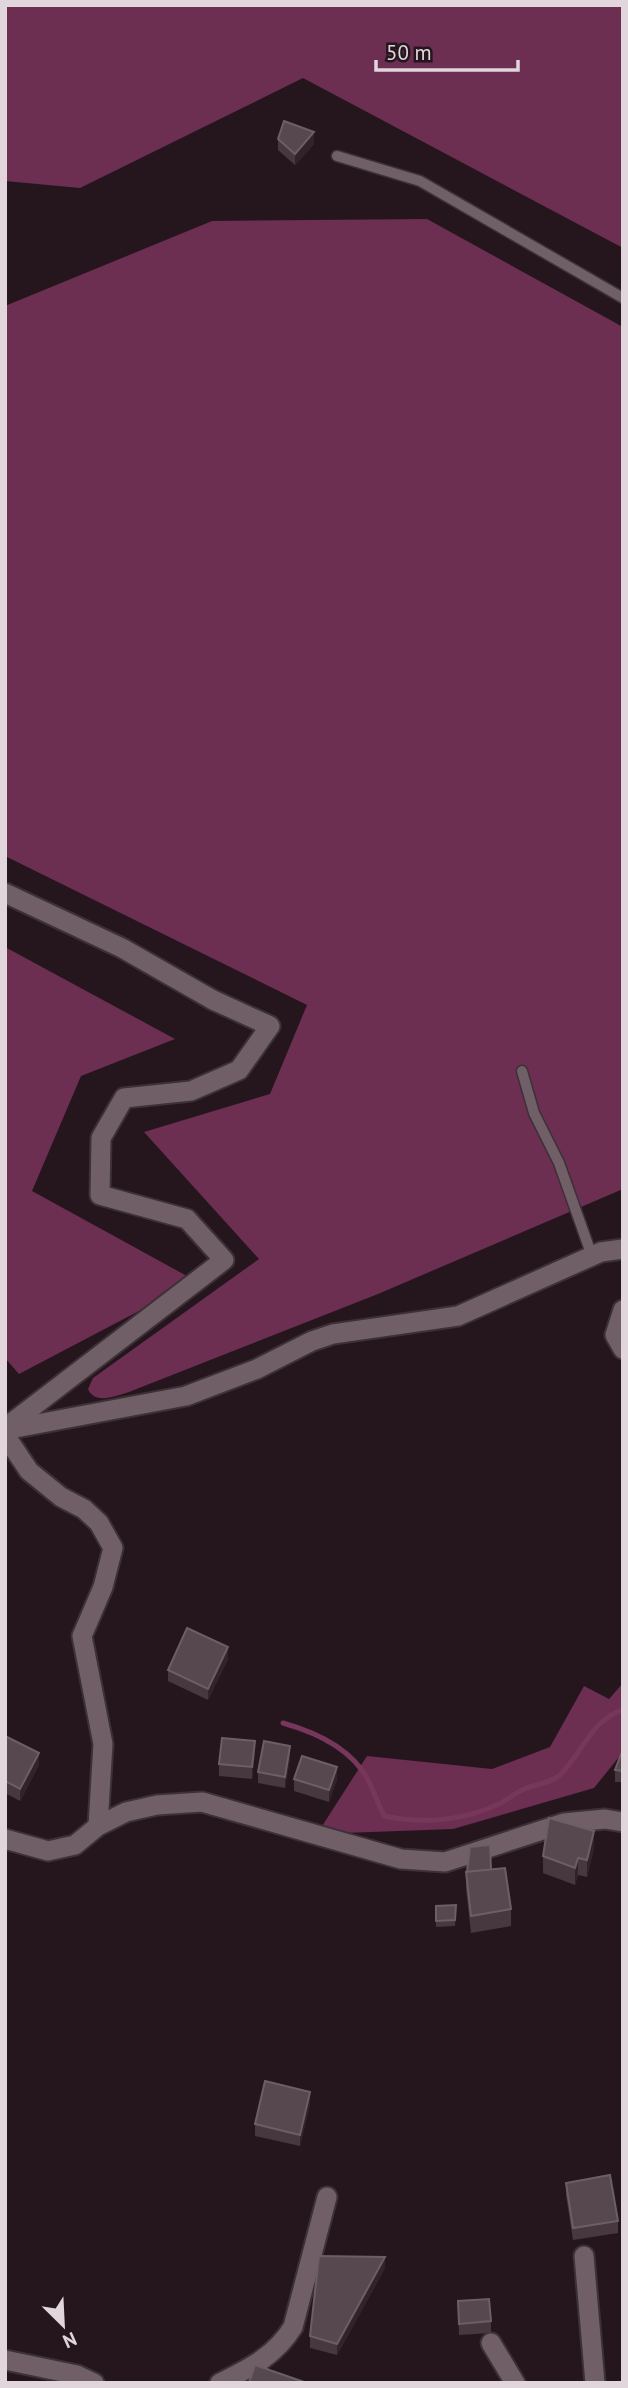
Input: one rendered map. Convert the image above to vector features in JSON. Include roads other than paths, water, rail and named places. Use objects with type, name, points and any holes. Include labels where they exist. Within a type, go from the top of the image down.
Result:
[{"type":"street","points":[[5,893],[122,948],[213,1000],[270,1026],[239,1070],[191,1091],[124,1098],[101,1138],[100,1195],[187,1219],[224,1260],[5,1429]]},
{"type":"street","points":[[5,1429],[186,1396],[257,1369],[312,1341],[333,1334],[458,1316],[592,1256],[623,1249]]},
{"type":"street","points":[[623,1310],[615,1335],[623,1349]]},
{"type":"street","points":[[5,1435],[29,1471],[61,1497],[84,1509],[99,1523],[113,1548],[103,1587],[82,1636],[103,1744],[98,1826]]},
{"type":"street","points":[[5,1839],[48,1852],[75,1845],[98,1826],[126,1812],[157,1805],[202,1802],[401,1859],[445,1862],[564,1824],[605,1819],[623,1822]]},
{"type":"street","points":[[220,2383],[258,2364],[282,2344],[293,2327],[327,2197]]},
{"type":"street","points":[[584,2256],[595,2383]]},
{"type":"street","points":[[491,2343],[515,2383]]},
{"type":"street","points":[[5,2360],[77,2375],[94,2383]]},
{"type":"lane","points":[[337,156],[420,180],[623,298]]},
{"type":"lane","points":[[522,1071],[534,1113],[559,1163],[592,1256]]},
{"type":"waterway","points":[[283,1723],[332,1743],[352,1759],[368,1780],[384,1816],[428,1820],[485,1810],[522,1790],[557,1777],[595,1729],[612,1714],[623,1710]]}]
